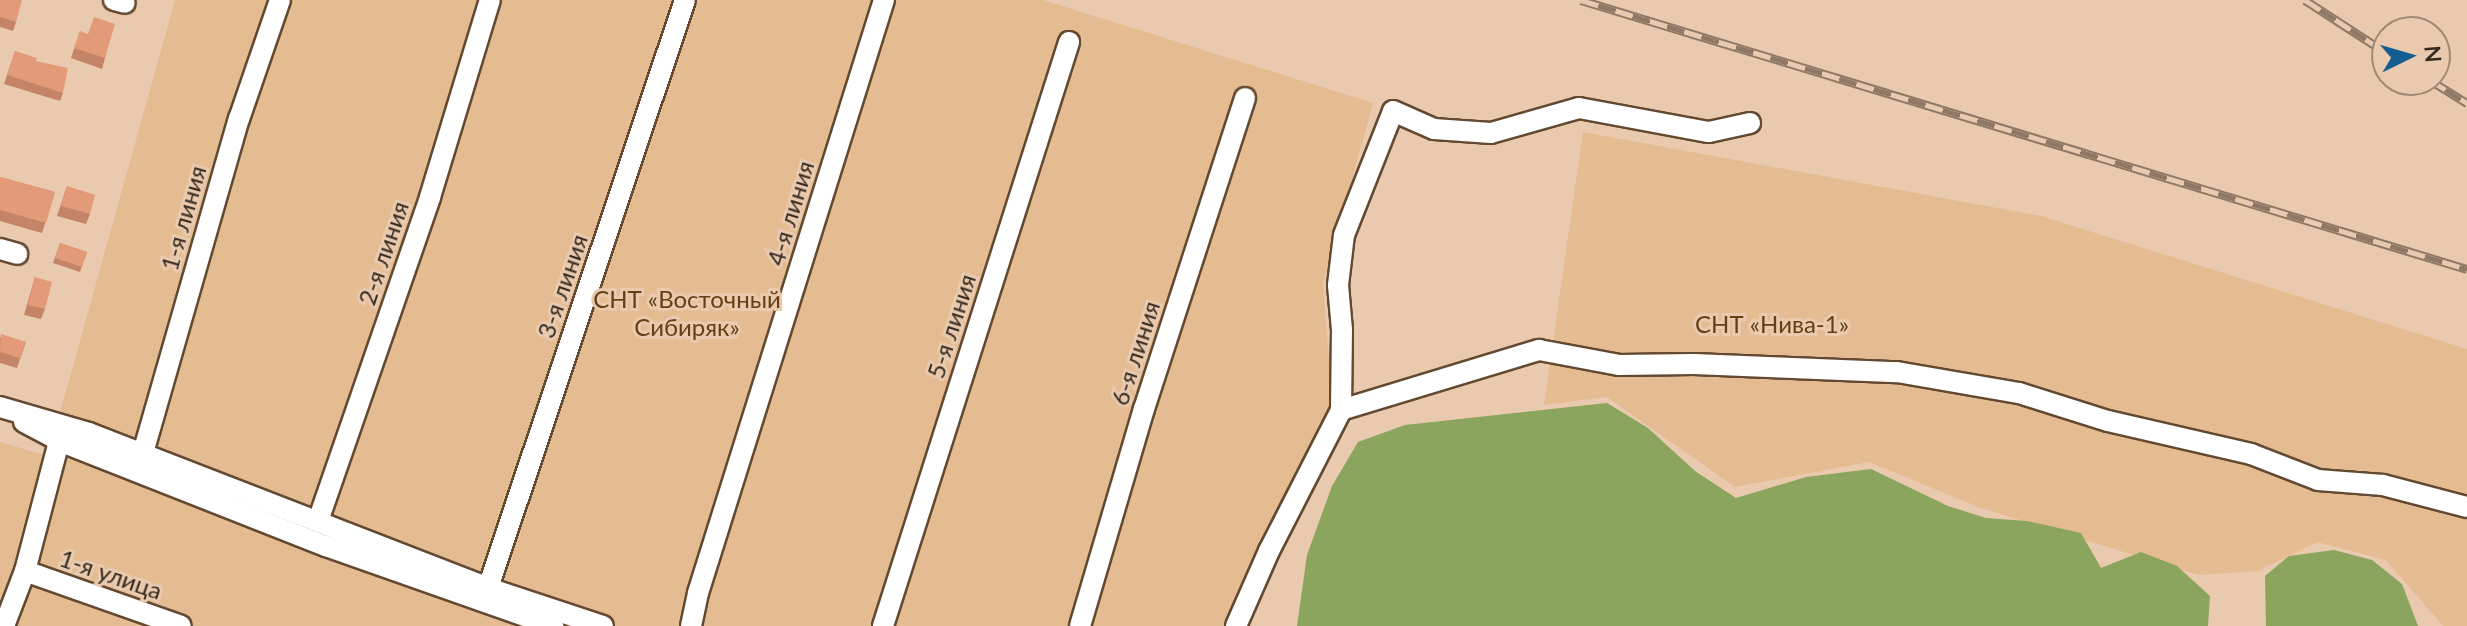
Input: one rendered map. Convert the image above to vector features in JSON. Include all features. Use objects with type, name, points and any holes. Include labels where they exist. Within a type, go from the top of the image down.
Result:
[{"type":"street","name":"1-я линия","points":[[143,453],[239,119],[280,0]]},
{"type":"street","name":"2-я линия","points":[[318,521],[430,197],[490,0]]},
{"type":"street","name":"3-я линия","points":[[488,588],[685,0]]},
{"type":"street","name":"4-я линия","points":[[691,626],[698,593],[884,0]]},
{"type":"street","name":"5-я линия","points":[[883,626],[1069,42]]},
{"type":"street","name":"6-я линия","points":[[1080,626],[1144,409],[1245,98]]},
{"type":"street","points":[[1236,626],[1269,551],[1341,410],[1342,330],[1338,285],[1344,235],[1393,111],[1434,129],[1491,133],[1579,108],[1709,132],[1750,123]]},
{"type":"street","points":[[1341,410],[1539,350],[1619,365],[1694,364],[1897,372],[2019,393],[2108,421],[2251,454],[2318,480],[2383,485],[2467,507]]},
{"type":"street","points":[[0,408],[89,433],[488,588],[603,626]]},
{"type":"street","points":[[0,408],[59,441],[326,546],[553,626]]},
{"type":"street","points":[[4,626],[25,571],[59,441]]},
{"type":"street","name":"1-я улица","points":[[25,571],[181,626]]},
{"type":"green space","name":"СНТ «Восточный Сибиряк»","points":[[175,0],[1043,0],[1373,103],[1323,285],[1332,402],[1224,626],[0,626],[0,442],[48,456]]},
{"type":"green space","name":"СНТ «Нива-1»","points":[[1583,132],[2041,216],[2467,349],[2467,626],[2443,626],[2386,560],[2317,542],[2258,571],[2199,575],[1981,508],[1869,462],[1735,487],[1607,397],[1544,405]]},
{"type":"shaded area","points":[[1607,403],[1648,428],[1695,471],[1736,498],[1806,477],[1871,469],[1948,506],[1986,518],[2027,521],[2081,533],[2101,568],[2141,552],[2177,566],[2210,596],[2208,626],[1297,626],[1307,555],[1332,486],[1358,442],[1405,425]]},
{"type":"shaded area","points":[[2334,550],[2372,560],[2402,584],[2418,626],[2266,626],[2265,576],[2289,556]]},
{"type":"building","points":[[0,0],[22,0],[16,22],[0,17]]},
{"type":"building","points":[[94,17],[115,24],[105,58],[74,48],[80,31],[88,34]]},
{"type":"building","points":[[15,51],[37,58],[36,61],[68,68],[63,93],[7,75]]},
{"type":"building","points":[[0,177],[55,192],[46,223],[0,210]]},
{"type":"building","points":[[67,186],[95,195],[90,214],[61,206]]},
{"type":"building","points":[[60,243],[87,252],[82,267],[55,258]]},
{"type":"building","points":[[35,277],[52,282],[45,309],[28,305]]},
{"type":"building","points":[[1,334],[26,342],[20,358],[0,352]]},
{"type":"railway","points":[[1581,0],[2467,269]]},
{"type":"railway","points":[[2305,0],[2371,43]]},
{"type":"railway","points":[[2451,93],[2467,103]]}]
